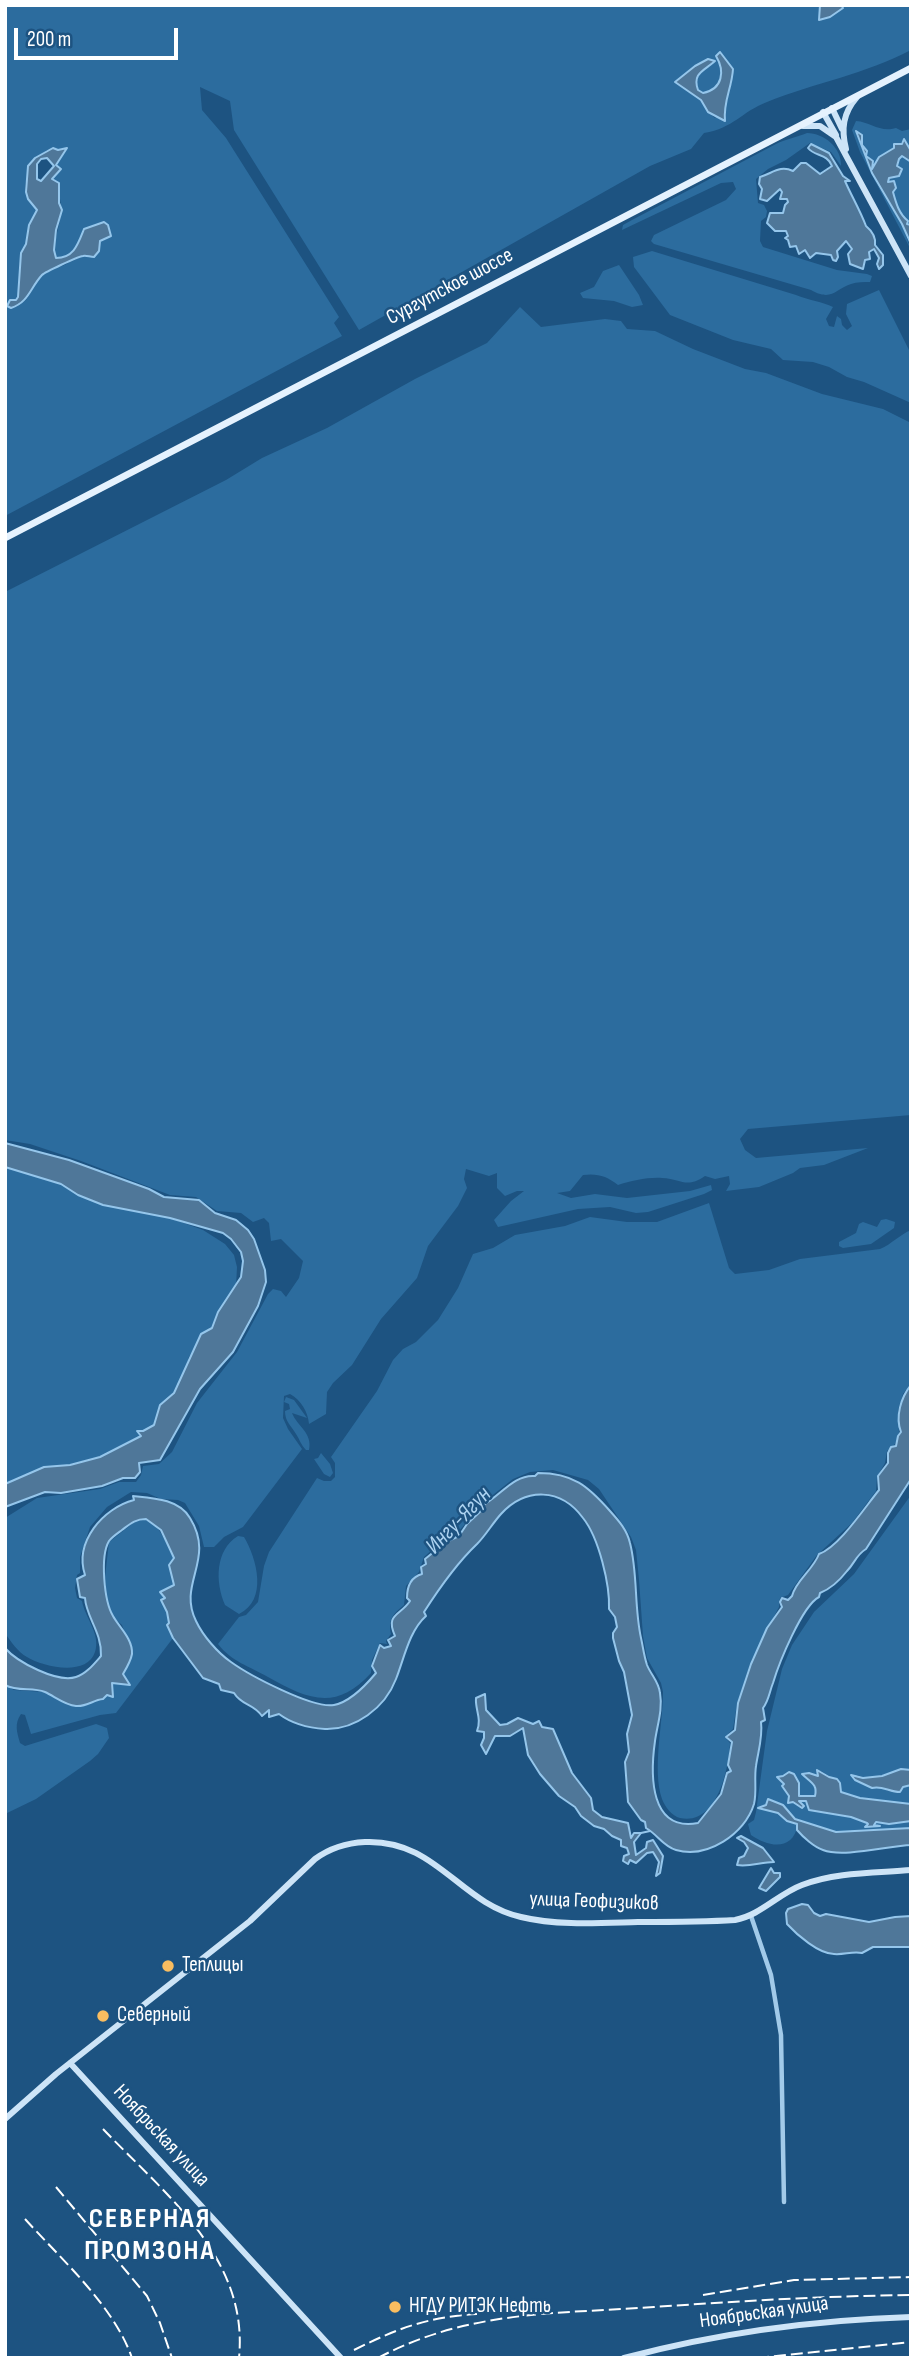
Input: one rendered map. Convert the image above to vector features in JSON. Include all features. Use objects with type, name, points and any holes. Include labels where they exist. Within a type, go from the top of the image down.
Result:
[{"type":"main road","name":"Сургутское шоссе","points":[[5,538],[911,68]]},
{"type":"main road","points":[[843,130],[849,107],[866,91]]},
{"type":"main road","points":[[832,107],[843,130],[850,161]]},
{"type":"main road","points":[[823,112],[911,276]]},
{"type":"main road","points":[[770,140],[802,127],[816,125],[827,130],[842,146]]},
{"type":"main road","name":"улица Геофизиков","points":[[70,2063],[250,1921],[315,1859],[344,1845],[387,1842],[414,1850],[492,1906],[512,1915],[535,1920],[597,1923],[726,1921],[751,1916],[797,1887],[814,1881],[911,1870]]},
{"type":"main road","points":[[5,2119],[70,2063]]},
{"type":"main road","name":"Ноябрьская улица","points":[[70,2063],[341,2358]]},
{"type":"main road","name":"Ноябрьская улица","points":[[624,2358],[696,2340],[780,2326],[830,2320],[911,2317]]},
{"type":"street","points":[[751,1916],[771,1975],[781,2035],[784,2202]]},
{"type":"shaded area","points":[[5,5],[820,5],[819,19],[843,8],[841,5],[911,5],[911,50],[876,66],[767,102],[730,124],[704,133],[691,149],[650,166],[359,330],[234,130],[230,101],[200,87],[202,110],[226,138],[339,317],[334,323],[342,336],[5,516]],"holes":[[[708,60],[710,66],[702,70],[697,77],[698,90],[703,93],[709,91],[720,81],[719,60],[732,82],[723,108],[715,118],[701,100],[676,82],[695,66]],[[47,150],[65,152],[56,165],[60,169],[52,179],[59,189],[61,207],[55,246],[56,258],[63,258],[78,247],[83,256],[42,274],[26,300],[11,308],[10,300],[16,300],[18,297],[21,253],[26,244],[29,225],[37,210],[27,196],[27,177],[33,164]]]},
{"type":"shaded area","points":[[820,5],[841,5],[843,8],[830,17],[819,20]]},
{"type":"shaded area","points":[[720,52],[733,69],[725,107],[725,121],[708,112],[701,100],[675,82],[708,59],[715,61],[698,76],[698,90],[703,93],[715,88],[721,73],[716,56]]},
{"type":"shaded area","points":[[856,121],[885,129],[911,129],[911,151],[904,140],[872,170],[861,138],[856,134],[877,184],[902,224],[911,250],[860,152],[852,130]]},
{"type":"shaded area","points":[[856,131],[862,135],[866,156],[873,161],[872,169],[879,157],[894,148],[894,144],[902,144],[904,139],[911,151],[911,162],[902,156],[897,166],[902,169],[899,176],[889,178],[888,182],[894,181],[896,188],[893,192],[897,204],[908,221],[907,224],[911,225],[911,244],[872,173]]},
{"type":"shaded area","points":[[807,133],[820,136],[831,143],[841,159],[841,166],[831,152],[810,143],[756,179],[758,203],[764,205],[767,211],[766,217],[761,221],[760,241],[763,247],[837,270],[867,274],[872,276],[870,282],[853,283],[824,295],[651,241],[654,235],[726,200],[736,189],[733,182],[721,183],[622,230],[623,225],[758,153]]},
{"type":"shaded area","points":[[811,144],[829,153],[843,176],[850,181],[845,181],[873,235],[875,245],[883,255],[883,265],[879,269],[879,258],[874,249],[869,252],[870,259],[865,260],[863,269],[850,264],[848,254],[852,249],[846,241],[837,251],[836,261],[831,255],[816,253],[810,258],[805,250],[799,254],[796,246],[790,247],[785,238],[788,236],[786,231],[775,231],[767,223],[770,213],[783,213],[788,202],[787,199],[780,199],[780,189],[767,201],[760,199],[760,177],[780,169],[793,171],[801,163],[806,163],[820,174],[832,166],[827,159],[808,148]]},
{"type":"shaded area","points":[[53,148],[67,148],[56,165],[61,169],[52,179],[59,183],[59,203],[62,210],[56,230],[56,258],[71,253],[84,229],[104,222],[108,225],[111,236],[100,241],[99,251],[94,257],[80,257],[42,275],[26,298],[11,308],[7,306],[10,300],[16,300],[18,297],[21,253],[26,244],[29,225],[37,210],[26,192],[28,166],[35,158]],"holes":[[[47,158],[54,166],[41,181],[37,179],[37,164],[41,159]]]},
{"type":"shaded area","points":[[902,156],[911,162],[911,225],[906,224],[908,221],[900,213],[888,182],[889,178],[899,176],[902,169],[897,166],[898,159]]},
{"type":"shaded area","points":[[652,251],[829,305],[833,307],[826,319],[829,326],[834,327],[837,316],[847,330],[852,326],[846,314],[847,304],[879,290],[911,354],[911,403],[829,367],[813,362],[783,360],[771,349],[733,340],[670,315],[634,267],[633,257]]},
{"type":"shaded area","points":[[619,265],[643,305],[632,307],[614,301],[583,298],[580,293],[594,287],[603,271]]},
{"type":"shaded area","points":[[520,307],[541,327],[605,319],[621,321],[627,329],[655,331],[745,369],[766,373],[822,394],[883,409],[911,423],[911,1115],[748,1129],[740,1139],[745,1150],[756,1158],[868,1148],[824,1165],[800,1168],[759,1187],[726,1191],[730,1184],[729,1176],[715,1179],[705,1176],[688,1183],[651,1178],[618,1185],[602,1176],[588,1174],[583,1175],[570,1191],[557,1193],[571,1198],[595,1194],[627,1198],[690,1191],[711,1185],[712,1190],[704,1194],[648,1212],[636,1213],[610,1207],[578,1209],[498,1227],[494,1220],[524,1191],[505,1196],[497,1188],[497,1173],[489,1176],[466,1169],[464,1179],[467,1188],[458,1206],[428,1246],[417,1278],[381,1319],[352,1365],[333,1383],[327,1392],[326,1414],[309,1424],[301,1403],[290,1394],[284,1396],[283,1418],[302,1449],[243,1527],[224,1537],[214,1547],[204,1547],[199,1526],[185,1503],[178,1500],[131,1492],[107,1507],[90,1527],[80,1557],[80,1573],[77,1575],[75,1588],[77,1598],[82,1601],[94,1632],[95,1652],[83,1665],[74,1667],[64,1668],[34,1661],[21,1652],[5,1633],[5,1518],[37,1498],[100,1489],[119,1482],[136,1482],[143,1466],[159,1464],[172,1452],[197,1403],[237,1352],[268,1294],[273,1289],[281,1291],[286,1297],[299,1278],[303,1261],[281,1239],[271,1241],[269,1223],[264,1218],[253,1222],[241,1213],[217,1211],[196,1197],[170,1195],[30,1144],[5,1140],[5,592],[487,343]]},
{"type":"shaded area","points":[[5,1143],[69,1160],[164,1197],[199,1200],[215,1213],[236,1220],[248,1230],[265,1270],[266,1282],[258,1306],[233,1352],[200,1389],[160,1460],[139,1463],[140,1472],[135,1478],[123,1478],[102,1486],[61,1493],[45,1492],[5,1507],[5,1484],[44,1467],[70,1465],[100,1457],[141,1436],[137,1431],[154,1425],[160,1405],[174,1393],[201,1334],[212,1328],[218,1312],[241,1277],[243,1261],[241,1252],[223,1233],[170,1218],[103,1205],[78,1195],[61,1184],[5,1167]]},
{"type":"shaded area","points":[[5,1167],[61,1184],[116,1207],[170,1218],[203,1230],[225,1244],[234,1255],[237,1267],[236,1287],[218,1312],[212,1328],[189,1357],[183,1377],[174,1393],[160,1405],[154,1425],[140,1434],[142,1436],[100,1457],[70,1465],[44,1467],[5,1484]]},
{"type":"shaded area","points":[[709,1203],[729,1268],[735,1274],[769,1270],[800,1259],[880,1249],[911,1230],[911,1383],[903,1394],[898,1411],[899,1433],[895,1444],[887,1451],[885,1463],[877,1477],[876,1491],[852,1523],[817,1555],[788,1595],[780,1598],[779,1607],[752,1659],[737,1704],[733,1729],[725,1737],[730,1743],[727,1767],[712,1805],[693,1818],[680,1818],[669,1811],[662,1799],[658,1761],[663,1692],[647,1658],[636,1550],[631,1537],[599,1489],[588,1480],[553,1470],[530,1472],[513,1479],[484,1502],[458,1532],[442,1541],[424,1557],[419,1572],[406,1586],[404,1605],[392,1617],[391,1634],[387,1644],[380,1643],[372,1660],[371,1673],[346,1693],[321,1698],[308,1696],[241,1663],[223,1650],[218,1644],[239,1617],[246,1615],[258,1602],[269,1552],[317,1478],[331,1481],[335,1477],[335,1463],[331,1457],[377,1391],[393,1360],[438,1320],[458,1288],[473,1254],[493,1248],[515,1235],[565,1226],[590,1217],[627,1222],[657,1222]]},
{"type":"shaded area","points":[[881,1220],[895,1222],[894,1228],[871,1244],[843,1248],[839,1246],[839,1242],[856,1233],[859,1224],[863,1222],[877,1227]]},
{"type":"shaded area","name":"Ингу-Ягун","points":[[911,1385],[911,1479],[866,1549],[838,1581],[820,1593],[805,1611],[786,1649],[763,1708],[765,1720],[761,1722],[754,1804],[734,1834],[723,1842],[700,1851],[688,1852],[671,1848],[646,1828],[645,1822],[628,1802],[625,1762],[629,1752],[627,1734],[632,1715],[624,1672],[613,1638],[617,1627],[615,1617],[609,1609],[608,1587],[602,1562],[594,1537],[583,1518],[574,1508],[554,1496],[532,1495],[511,1505],[501,1514],[455,1568],[424,1612],[426,1616],[411,1637],[391,1690],[377,1708],[347,1726],[313,1728],[279,1714],[269,1717],[269,1710],[262,1716],[234,1693],[221,1690],[219,1684],[203,1678],[173,1638],[167,1625],[167,1612],[161,1600],[165,1598],[160,1592],[174,1585],[169,1565],[174,1558],[161,1530],[146,1519],[133,1522],[112,1538],[106,1548],[105,1557],[107,1600],[132,1649],[131,1659],[123,1674],[130,1685],[112,1683],[113,1697],[107,1695],[103,1699],[76,1706],[45,1692],[5,1685],[5,1648],[38,1670],[68,1678],[83,1674],[101,1656],[99,1639],[85,1598],[80,1597],[77,1579],[85,1575],[84,1550],[94,1528],[112,1510],[134,1500],[133,1496],[172,1503],[190,1518],[199,1546],[191,1607],[199,1627],[216,1649],[240,1668],[297,1697],[324,1705],[340,1703],[357,1692],[376,1673],[372,1666],[380,1645],[384,1648],[391,1646],[388,1640],[395,1636],[392,1629],[393,1619],[410,1601],[407,1598],[409,1586],[415,1577],[422,1574],[421,1567],[426,1564],[425,1559],[446,1542],[459,1536],[483,1509],[483,1505],[520,1478],[538,1473],[561,1475],[587,1488],[619,1522],[629,1538],[644,1652],[661,1699],[653,1755],[657,1798],[670,1819],[682,1823],[698,1823],[721,1794],[727,1773],[731,1771],[728,1765],[732,1742],[726,1737],[735,1730],[738,1703],[767,1628],[782,1607],[782,1598],[788,1600],[792,1596],[819,1554],[843,1535],[879,1490],[878,1476],[888,1463],[891,1447],[896,1446],[901,1432],[900,1407]]},
{"type":"shaded area","points":[[286,1397],[294,1400],[307,1418],[292,1413],[307,1434],[309,1450],[304,1448],[287,1421],[285,1411],[290,1409],[289,1404],[284,1402]]},
{"type":"shaded area","points":[[321,1453],[330,1464],[333,1473],[330,1477],[324,1474],[314,1459]]},
{"type":"shaded area","points":[[911,1495],[911,1770],[870,1777],[857,1775],[861,1782],[872,1788],[878,1786],[891,1792],[911,1785],[911,1804],[860,1798],[841,1792],[840,1783],[821,1771],[817,1771],[819,1776],[809,1773],[808,1780],[815,1783],[815,1796],[799,1796],[799,1783],[783,1776],[778,1777],[793,1802],[801,1804],[798,1801],[806,1801],[814,1810],[851,1817],[869,1824],[911,1821],[911,1828],[837,1832],[801,1822],[768,1799],[767,1805],[760,1808],[778,1812],[787,1821],[798,1824],[791,1839],[785,1843],[765,1842],[751,1835],[748,1824],[754,1820],[756,1812],[767,1731],[782,1669],[792,1645],[814,1612],[854,1574]]},
{"type":"shaded area","points":[[138,1519],[146,1520],[157,1527],[174,1558],[169,1565],[174,1586],[168,1588],[165,1598],[161,1600],[167,1612],[173,1638],[116,1713],[31,1734],[25,1715],[21,1714],[17,1721],[17,1732],[20,1743],[25,1746],[96,1724],[107,1728],[109,1738],[90,1761],[36,1799],[5,1814],[5,1685],[14,1690],[44,1692],[58,1698],[94,1700],[113,1690],[112,1683],[129,1684],[123,1674],[132,1654],[122,1625],[114,1618],[107,1601],[105,1577],[109,1542]]},
{"type":"shaded area","points":[[238,1536],[244,1537],[249,1546],[257,1579],[254,1599],[248,1608],[239,1614],[225,1605],[219,1577],[225,1549]]},
{"type":"shaded area","points":[[485,1694],[486,1710],[500,1725],[518,1718],[533,1724],[539,1721],[542,1727],[553,1729],[572,1773],[591,1798],[593,1810],[602,1817],[628,1823],[631,1838],[634,1833],[641,1833],[634,1842],[636,1855],[646,1848],[647,1842],[653,1840],[663,1856],[660,1873],[656,1876],[659,1862],[653,1852],[647,1853],[636,1863],[630,1860],[628,1864],[623,1861],[624,1856],[629,1854],[627,1848],[621,1846],[621,1840],[594,1826],[559,1796],[528,1755],[523,1728],[510,1736],[495,1736],[486,1754],[481,1745],[484,1732],[477,1731],[479,1722],[476,1702],[476,1698]]},
{"type":"shaded area","points":[[901,1769],[911,1770],[911,1785],[903,1787],[900,1792],[872,1788],[855,1780],[851,1775],[863,1778],[882,1776]]},
{"type":"shaded area","points":[[817,1770],[837,1779],[841,1792],[860,1798],[911,1804],[911,1821],[889,1824],[876,1822],[874,1825],[880,1826],[865,1827],[867,1823],[851,1817],[809,1810],[806,1801],[799,1801],[804,1806],[802,1808],[793,1802],[788,1803],[789,1796],[782,1786],[784,1784],[777,1777],[789,1772],[794,1774],[799,1783],[799,1796],[815,1796],[814,1786],[802,1774],[818,1776]]},
{"type":"shaded area","points":[[768,1799],[783,1805],[795,1819],[836,1832],[911,1828],[911,1845],[842,1853],[823,1850],[802,1836],[797,1830],[797,1824],[787,1821],[778,1813],[758,1808],[766,1805]]},
{"type":"shaded area","points":[[741,1836],[763,1848],[774,1862],[737,1865],[739,1858],[744,1856],[748,1848],[737,1838]]},
{"type":"shaded area","points":[[771,1868],[774,1873],[780,1873],[780,1877],[766,1891],[759,1888]]},
{"type":"shaded area","points":[[802,1904],[808,1905],[820,1916],[826,1914],[869,1922],[911,1916],[911,1947],[873,1947],[862,1953],[838,1954],[822,1951],[787,1924],[788,1909]]},
{"type":"waterway","points":[[641,1833],[650,1831]]},
{"type":"railway","points":[[103,2129],[176,2204],[217,2259],[231,2289],[239,2322],[239,2358]]},
{"type":"railway","points":[[56,2187],[147,2296],[172,2358]]},
{"type":"railway","points":[[25,2219],[100,2302],[124,2339],[132,2358]]},
{"type":"railway","points":[[703,2295],[794,2280],[911,2277]]},
{"type":"railway","points":[[378,2358],[412,2342],[445,2331],[513,2317],[750,2301],[911,2295]]},
{"type":"railway","points":[[354,2350],[414,2325],[477,2314]]},
{"type":"railway","points":[[757,2358],[911,2342]]},
{"type":"place","name":"Теплицы","points":[[168,1966]]},
{"type":"place","name":"Северный","points":[[103,2016]]},
{"type":"place","name":"НГДУ РИТЭК Нефть","points":[[395,2307]]},
{"type":"district","name":"СЕВЕРНАЯ ПРОМЗОНА","points":[[150,2236]]}]
